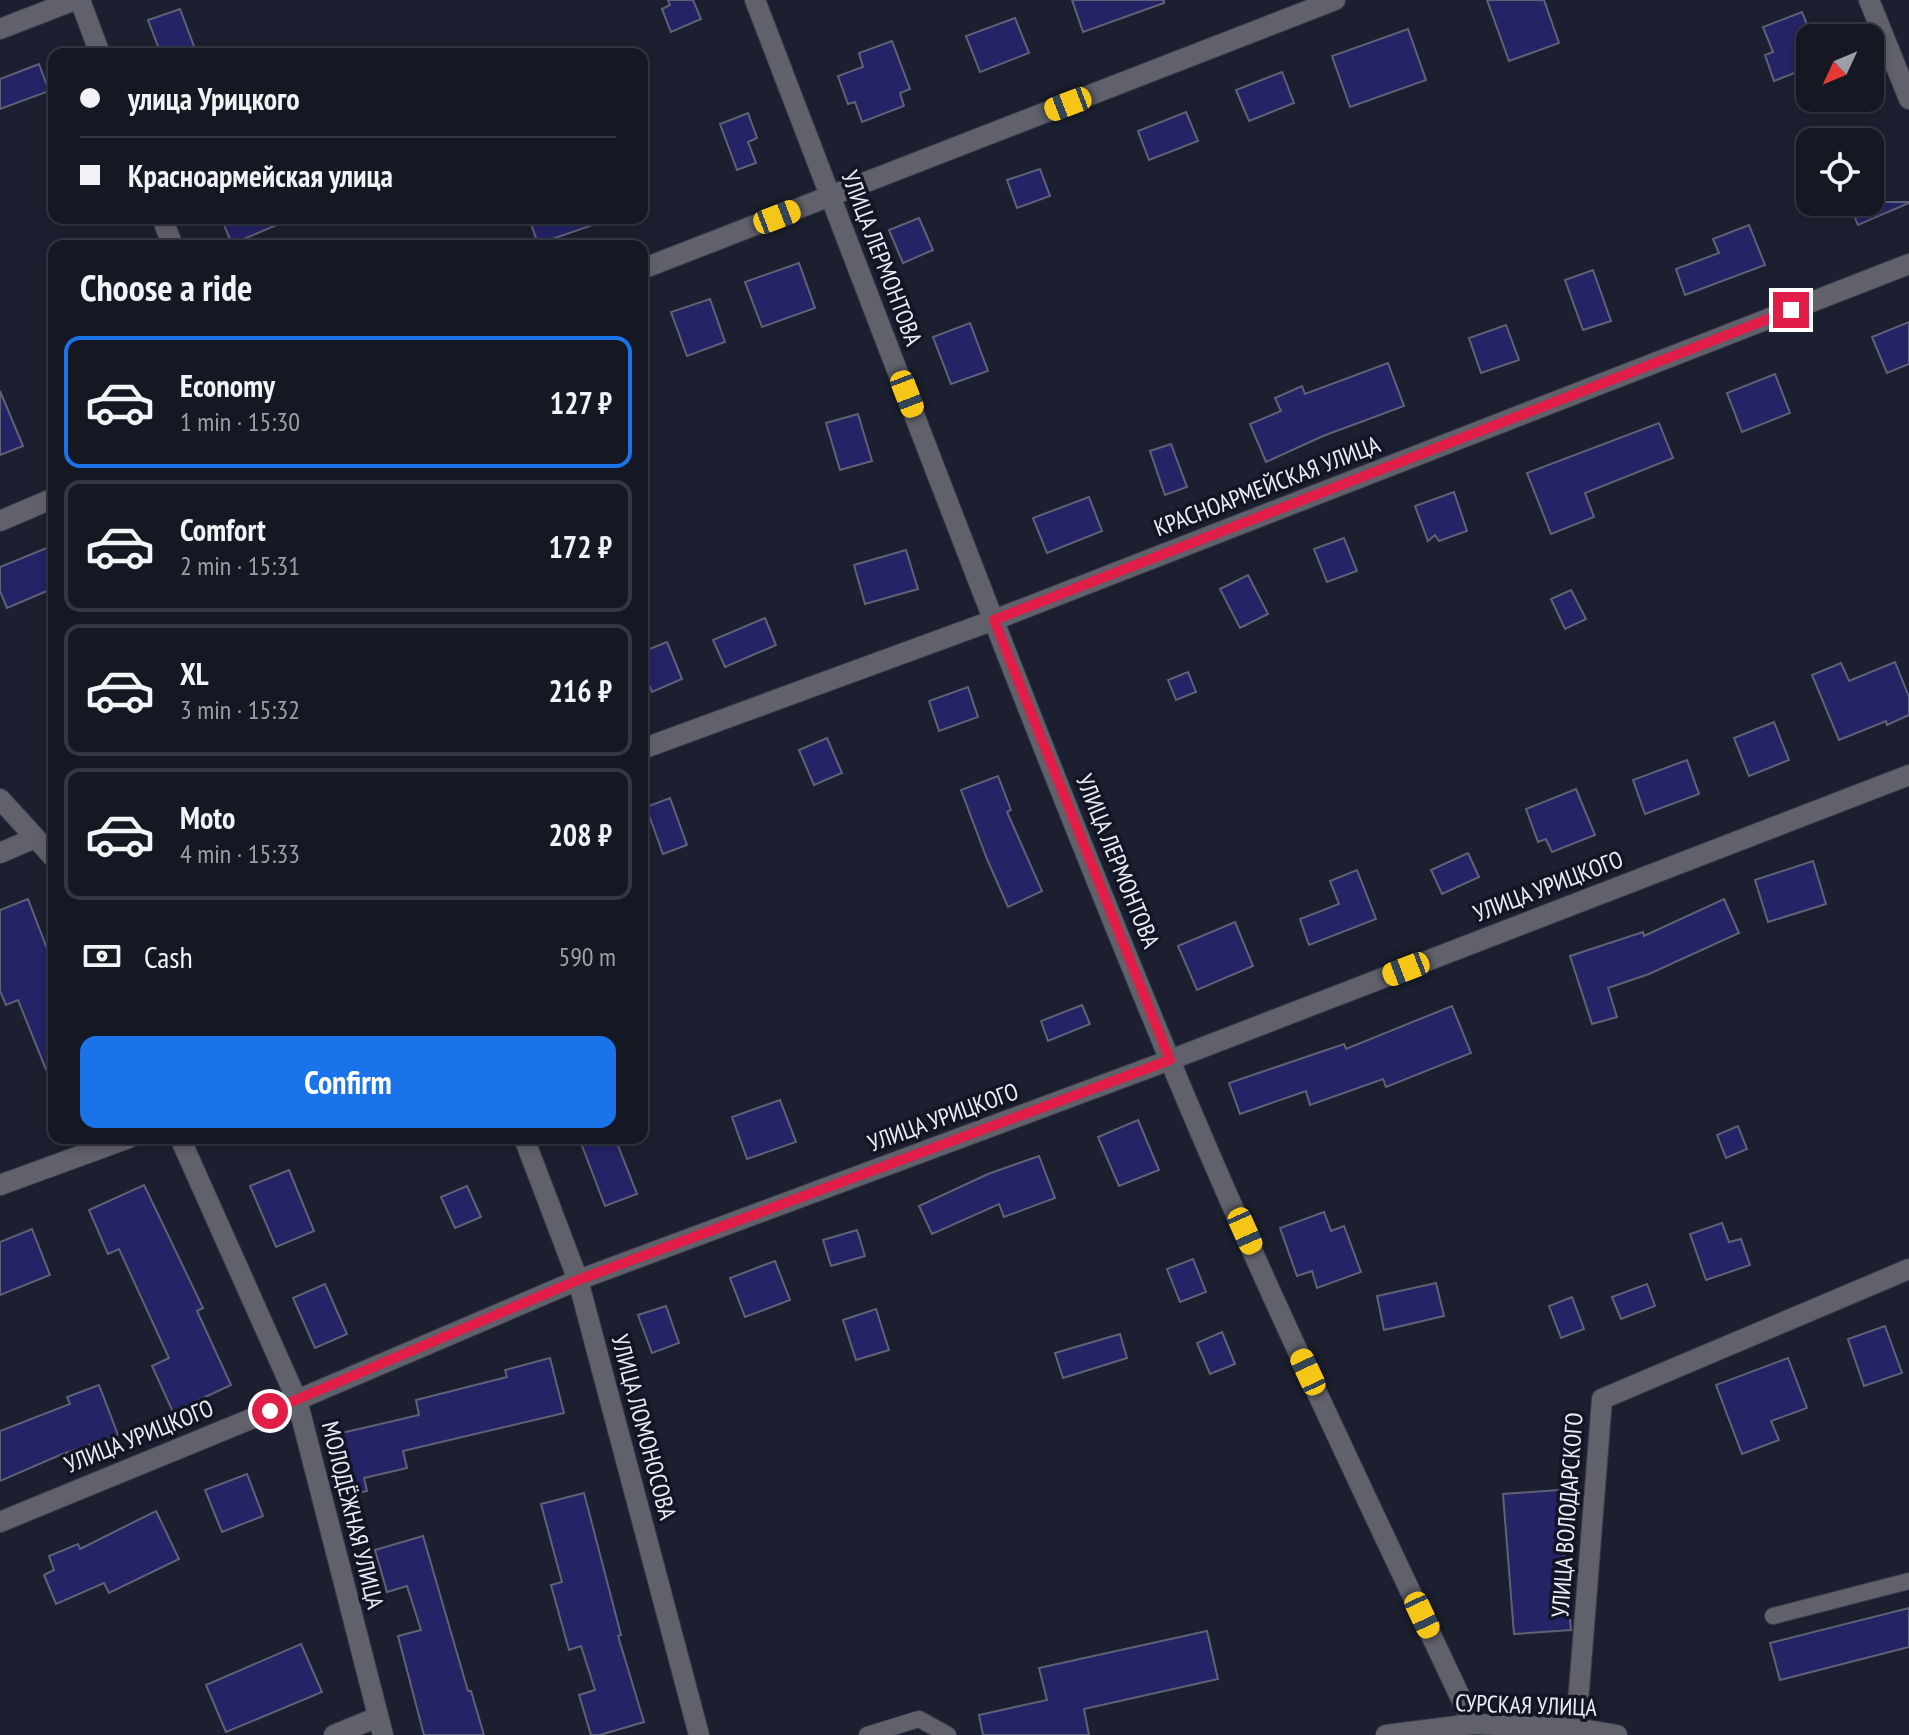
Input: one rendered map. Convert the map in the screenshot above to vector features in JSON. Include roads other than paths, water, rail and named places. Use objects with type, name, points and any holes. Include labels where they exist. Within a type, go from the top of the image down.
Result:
[{"type":"street","points":[[0,29],[78,0],[98,48]]},
{"type":"street","name":"УЛИЦА ЛЕРМОНТОВА","points":[[755,0],[994,620],[1170,1060],[1295,1345],[1473,1724]]},
{"type":"street","points":[[648,267],[1335,0]]},
{"type":"street","points":[[1869,0],[1909,99]]},
{"type":"street","name":"КРАСНОАРМЕЙСКАЯ УЛИЦА","points":[[648,747],[994,620],[1909,264]]},
{"type":"street","points":[[0,521],[48,501]]},
{"type":"street","name":"УЛИЦА УРИЦКОГО","points":[[0,1522],[578,1280],[1170,1060],[1909,775]]},
{"type":"street","points":[[0,799],[48,852]]},
{"type":"street","points":[[0,853],[35,838]]},
{"type":"street","points":[[0,1185],[113,1144]]},
{"type":"street","name":"МОЛОДЁЖНАЯ УЛИЦА","points":[[183,1144],[297,1400],[380,1726]]},
{"type":"street","name":"УЛИЦА ЛОМОНОСОВА","points":[[526,1144],[578,1280],[699,1735]]},
{"type":"street","name":"УЛИЦА ВОЛОДАРСКОГО","points":[[1576,1731],[1602,1399],[1909,1269]]},
{"type":"street","name":"СУРСКАЯ УЛИЦА","points":[[1386,1735],[1473,1724],[1617,1735]]},
{"type":"street","points":[[334,1735],[380,1726]]},
{"type":"lane","points":[[1773,1616],[1909,1581]]},
{"type":"lane","points":[[867,1735],[919,1719],[948,1735]]}]
